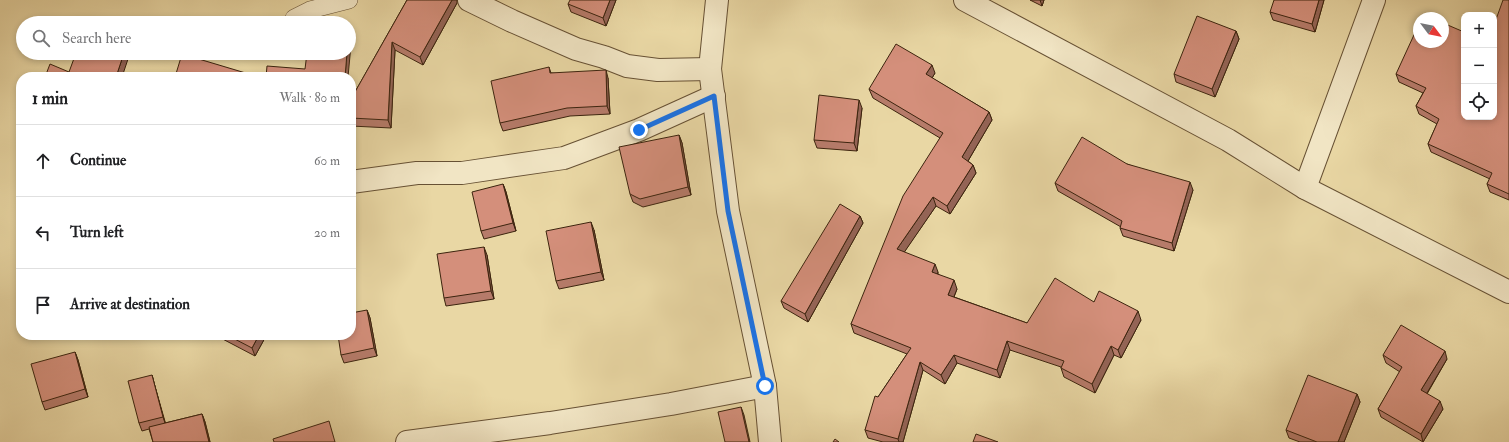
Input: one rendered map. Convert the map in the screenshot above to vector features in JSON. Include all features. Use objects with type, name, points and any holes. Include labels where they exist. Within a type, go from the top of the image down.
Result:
[{"type":"street","points":[[469,0],[512,21],[576,48],[627,66],[658,70],[710,69]]},
{"type":"street","points":[[717,0],[710,69],[728,211],[765,386],[770,442]]},
{"type":"street","points":[[965,0],[1228,140],[1304,188],[1509,292]]},
{"type":"street","points":[[1304,188],[1374,0]]},
{"type":"street","points":[[356,181],[417,173],[462,173],[564,158],[639,130],[714,96]]},
{"type":"street","points":[[407,442],[550,423],[671,404],[765,386]]},
{"type":"lane","points":[[298,16],[310,10],[349,0]]},
{"type":"building","points":[[407,0],[452,0],[420,57],[392,42],[388,120],[356,118],[356,90]]},
{"type":"building","points":[[570,0],[610,0],[603,18],[568,4]]},
{"type":"building","points":[[1274,0],[1319,0],[1312,24],[1270,12]]},
{"type":"building","points":[[1503,0],[1509,0],[1509,194],[1487,184],[1492,173],[1428,144],[1439,119],[1416,106],[1426,88],[1396,74],[1413,37],[1413,48],[1449,48],[1449,26],[1461,31],[1461,120],[1497,120],[1497,17]]},
{"type":"building","points":[[1197,16],[1236,31],[1212,89],[1174,74]]},
{"type":"building","points":[[896,44],[932,65],[926,74],[989,112],[962,157],[973,165],[947,206],[933,197],[897,249],[935,264],[932,272],[954,280],[948,295],[1027,323],[1055,278],[1094,302],[1099,291],[1138,311],[1118,350],[1111,346],[1092,384],[1061,368],[1064,361],[1007,341],[997,370],[954,355],[941,375],[920,362],[898,439],[865,430],[875,396],[878,397],[911,348],[851,324],[903,196],[943,133],[869,89]]},
{"type":"building","points":[[73,60],[122,60],[118,72],[69,72]]},
{"type":"building","points":[[180,60],[202,60],[242,72],[177,72]]},
{"type":"building","points":[[306,60],[346,60],[345,72],[266,72],[267,66],[305,69]]},
{"type":"building","points":[[50,64],[69,72],[47,72]]},
{"type":"building","points":[[549,67],[550,73],[606,70],[607,106],[567,108],[500,123],[491,81]]},
{"type":"building","points":[[819,95],[859,100],[854,143],[814,140]]},
{"type":"building","points":[[679,135],[688,187],[640,199],[630,194],[619,147]]},
{"type":"building","points":[[1082,137],[1127,164],[1190,182],[1172,243],[1120,228],[1122,221],[1055,183]]},
{"type":"building","points":[[503,184],[513,223],[481,231],[472,192]]},
{"type":"building","points":[[840,204],[860,216],[805,314],[781,301]]},
{"type":"building","points":[[591,222],[601,272],[556,281],[546,231]]},
{"type":"building","points":[[484,247],[491,291],[444,298],[437,254]]},
{"type":"building","points":[[367,310],[374,348],[341,355],[339,340],[356,340],[356,312]]},
{"type":"building","points":[[1401,325],[1445,351],[1421,390],[1440,401],[1421,434],[1378,409],[1402,367],[1383,355]]},
{"type":"building","points":[[237,340],[256,340],[252,348]]},
{"type":"building","points":[[75,352],[85,389],[42,402],[31,364]]},
{"type":"building","points":[[152,375],[163,417],[139,423],[128,381]]},
{"type":"building","points":[[1308,375],[1357,394],[1338,442],[1317,442],[1286,430]]},
{"type":"building","points":[[741,407],[749,442],[725,442],[718,412]]},
{"type":"building","points":[[202,414],[209,442],[153,442],[149,427]]},
{"type":"building","points":[[329,421],[335,442],[274,442],[273,439]]},
{"type":"building","points":[[976,434],[998,442],[973,442]]},
{"type":"route","points":[[639,130],[714,96],[728,211],[765,386]]}]
